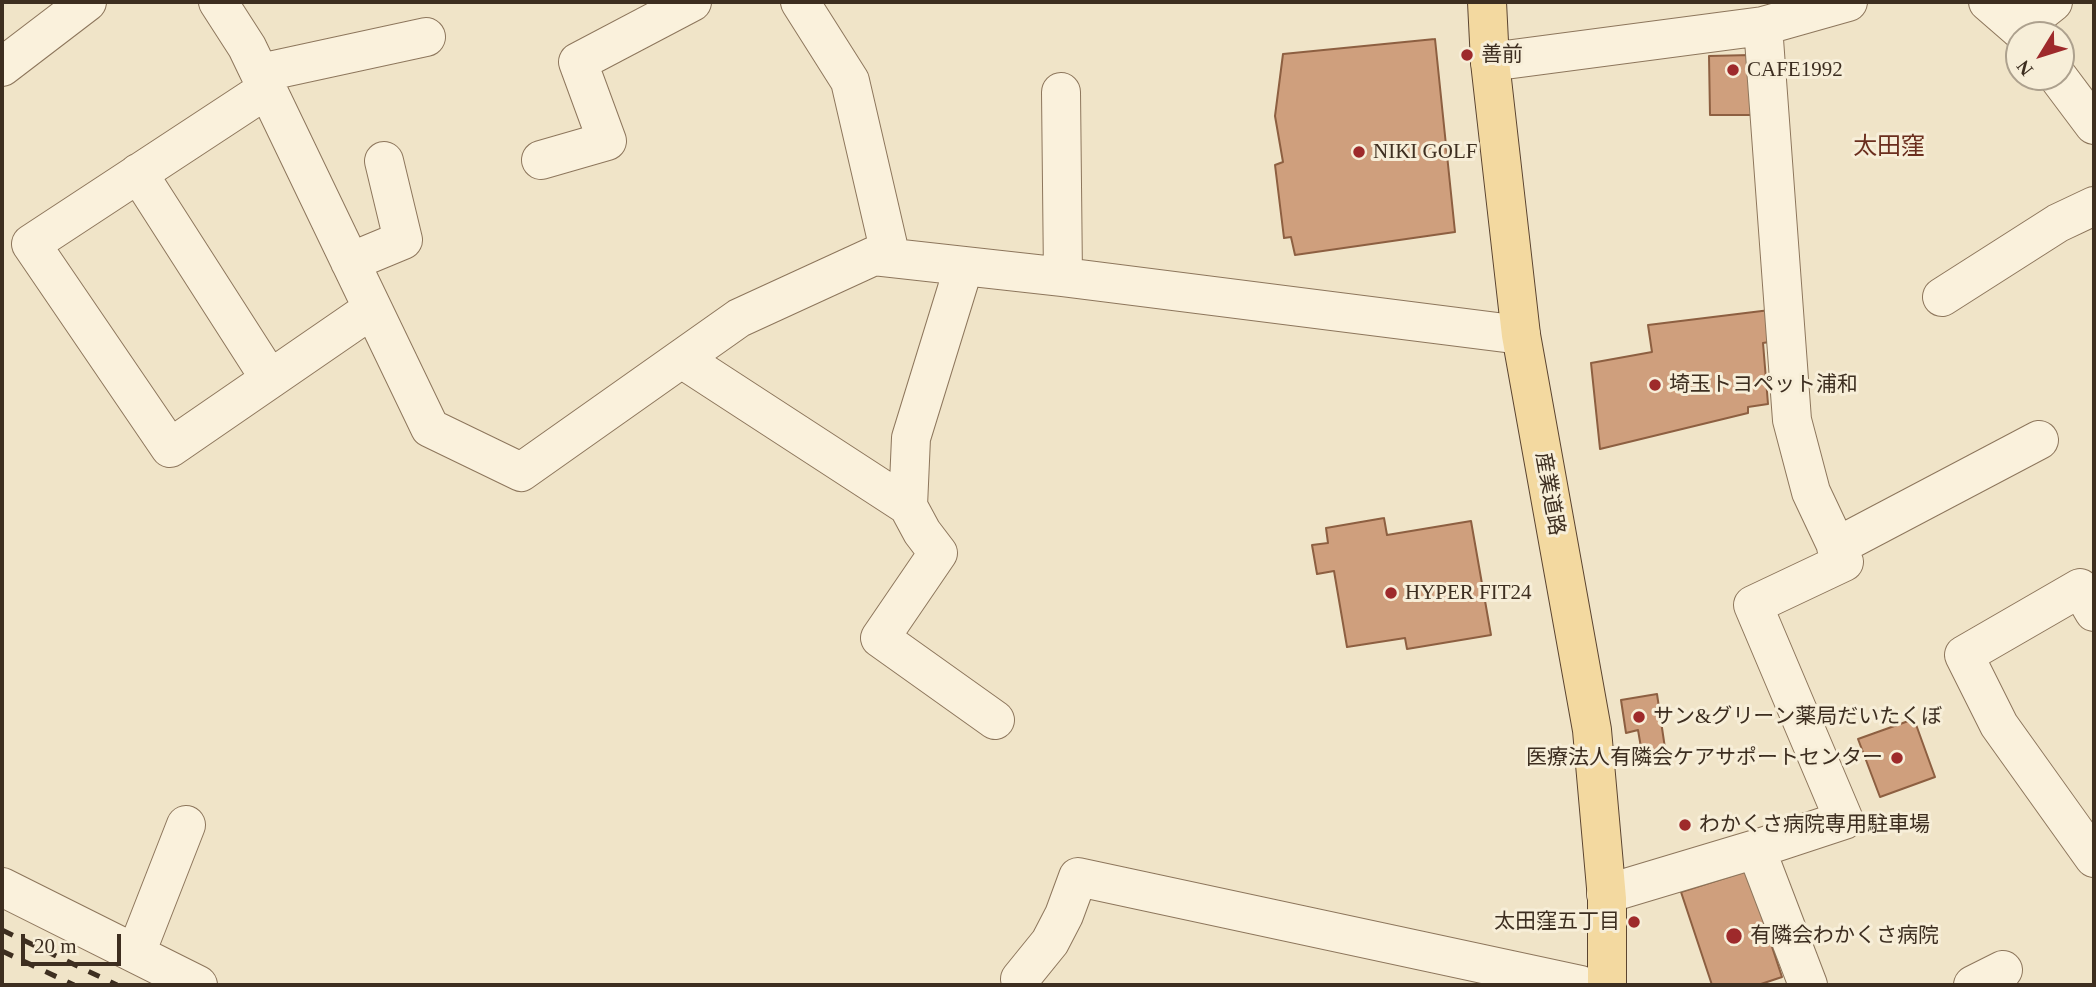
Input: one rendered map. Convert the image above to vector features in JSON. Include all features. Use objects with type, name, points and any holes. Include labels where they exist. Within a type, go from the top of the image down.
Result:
[{"type":"main road","name":"産業道路","points":[[1487,2],[1490,62],[1521,335],[1592,730],[1606,894],[1607,985]]},
{"type":"street","points":[[2,67],[87,2]]},
{"type":"street","points":[[218,2],[247,47],[430,428],[521,472],[739,318],[874,256],[1521,335]]},
{"type":"street","points":[[541,160],[607,141],[578,62],[692,2]]},
{"type":"street","points":[[800,2],[850,82],[891,258]]},
{"type":"street","points":[[1490,62],[1763,26],[1848,2]]},
{"type":"street","points":[[1988,2],[2010,21]]},
{"type":"street","points":[[2034,21],[2053,2]]},
{"type":"street","points":[[1606,894],[1844,820],[1754,605],[1844,562],[1811,492],[1792,420],[1763,26]]},
{"type":"street","points":[[372,309],[170,447],[31,244],[138,173],[263,81],[426,37]]},
{"type":"street","points":[[2069,91],[2094,125]]},
{"type":"street","points":[[1061,92],[1063,277]]},
{"type":"street","points":[[350,262],[403,240],[384,161]]},
{"type":"street","points":[[138,173],[270,379]]},
{"type":"street","points":[[1942,297],[2059,223],[2094,206]]},
{"type":"street","points":[[908,506],[911,438],[964,266]]},
{"type":"street","points":[[682,359],[908,506],[922,532],[938,553],[880,638],[995,720]]},
{"type":"street","points":[[1836,547],[2039,440]]},
{"type":"street","points":[[2094,612],[2080,587],[1964,654],[1999,725],[2094,858]]},
{"type":"street","points":[[136,953],[186,825]]},
{"type":"street","points":[[1756,849],[1808,985]]},
{"type":"street","points":[[1020,979],[1050,942],[1064,915],[1078,877],[1428,969],[1581,985]]},
{"type":"street","points":[[2,887],[198,985]]},
{"type":"building","points":[[1435,39],[1455,232],[1295,255],[1291,237],[1284,238],[1275,165],[1283,162],[1275,116],[1283,54]]},
{"type":"building","points":[[1751,55],[1752,115],[1710,115],[1709,56]]},
{"type":"building","points":[[1770,310],[1775,341],[1763,343],[1768,404],[1748,407],[1748,413],[1600,449],[1591,363],[1652,352],[1648,325]]},
{"type":"building","points":[[1384,518],[1387,535],[1471,521],[1491,635],[1407,649],[1405,638],[1347,647],[1334,571],[1317,574],[1312,545],[1328,543],[1326,528]]},
{"type":"building","points":[[1657,694],[1666,755],[1643,759],[1638,730],[1626,733],[1621,700]]},
{"type":"building","name":"医療法人有隣会ケアサポートセンター","points":[[1914,719],[1935,777],[1880,797],[1858,739]]},
{"type":"building","points":[[1747,871],[1782,977],[1758,985],[1712,985],[1681,892]]},
{"type":"railway","points":[[2,930],[117,985]]},
{"type":"railway","points":[[2,951],[74,985]]},
{"type":"place","name":"善前","points":[[1467,55]]},
{"type":"place","name":"CAFE1992","points":[[1733,70]]},
{"type":"place","name":"NIKI GOLF","points":[[1359,152]]},
{"type":"place","name":"埼玉トヨペット浦和","points":[[1655,385]]},
{"type":"place","name":"HYPER FIT24","points":[[1391,593]]},
{"type":"place","name":"サン&グリーン薬局だいたくぼ","points":[[1639,717]]},
{"type":"place","name":"医療法人有隣会ケアサポートセンター","points":[[1897,758]]},
{"type":"place","name":"わかくさ病院専用駐車場","points":[[1685,825]]},
{"type":"place","name":"太田窪五丁目","points":[[1634,922]]},
{"type":"place","name":"有隣会わかくさ病院","points":[[1734,936]]},
{"type":"district","name":"太田窪","points":[[1889,148]]}]
